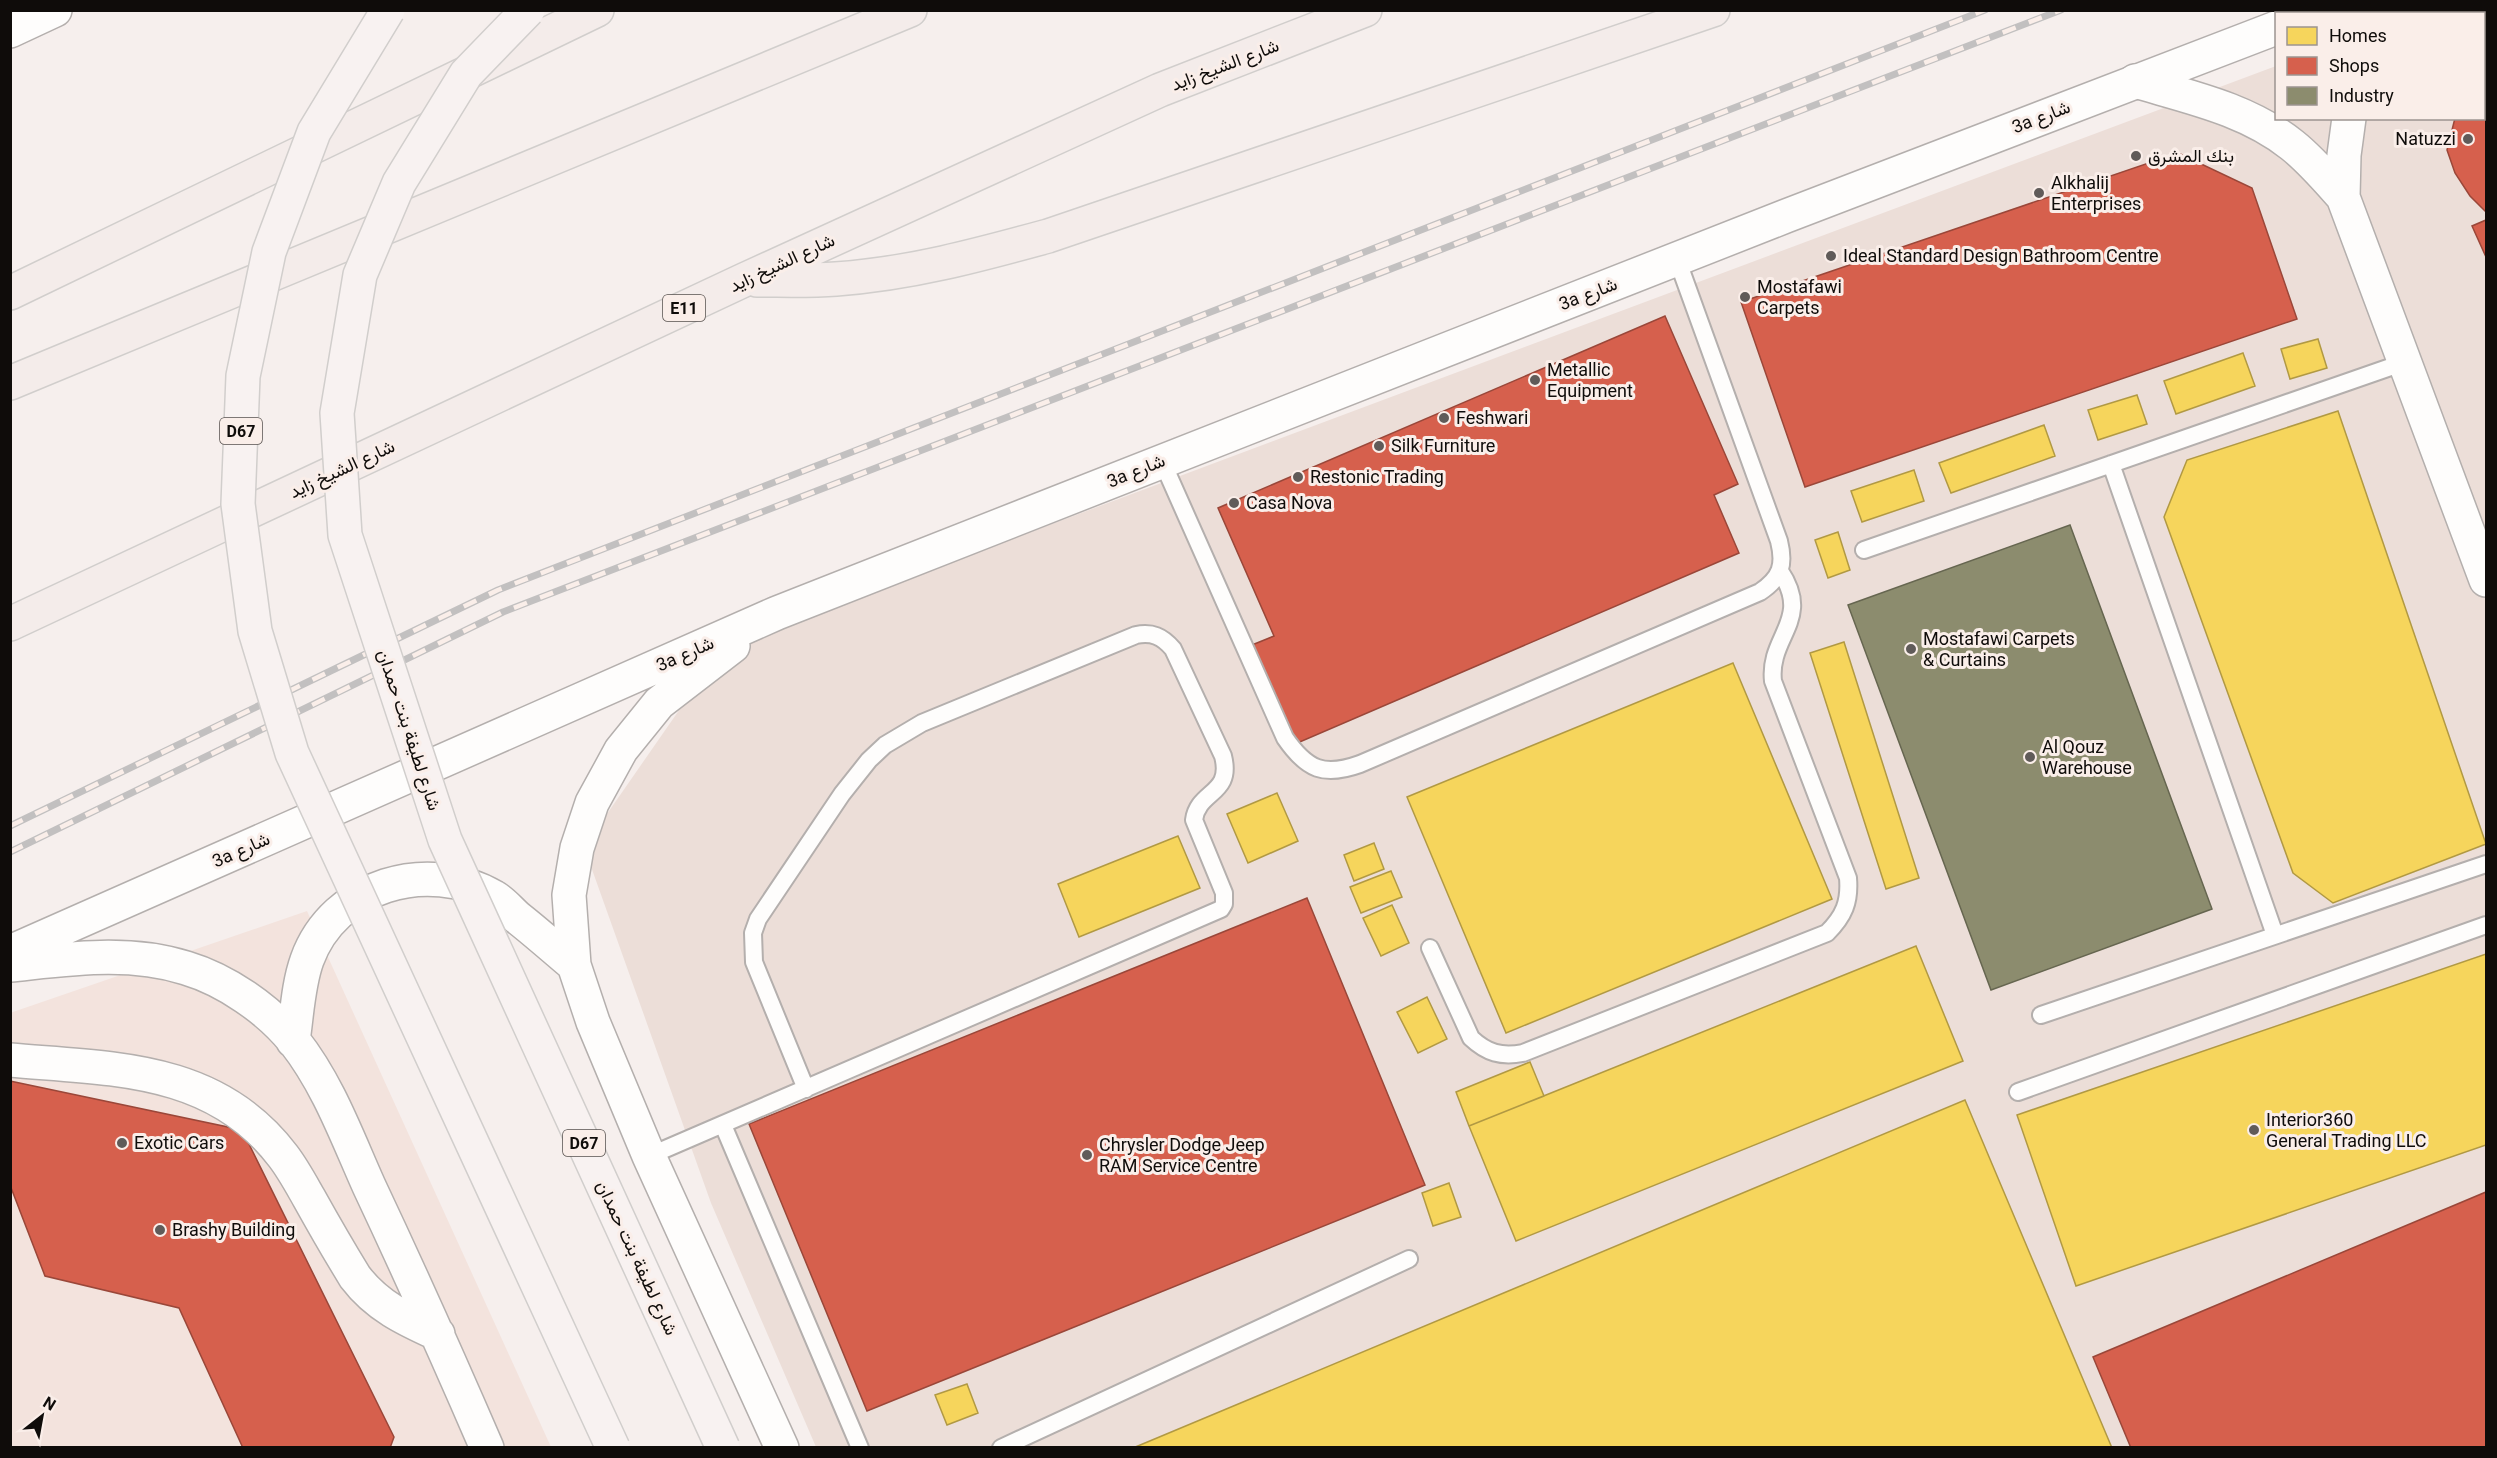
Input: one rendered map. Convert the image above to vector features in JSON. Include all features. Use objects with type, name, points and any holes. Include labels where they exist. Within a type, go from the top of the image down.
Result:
[{"type":"highway","points":[[10,292],[597,10]]},
{"type":"highway","points":[[10,383],[910,10]]},
{"type":"highway","name":"شارع الشيخ زايد","points":[[10,624],[744,280],[1160,90],[1365,10]]},
{"type":"highway","points":[[744,280],[836,279],[907,270],[978,256],[1060,232],[1713,10]]},
{"type":"main road","name":"D67","points":[[388,10],[314,132],[269,252],[243,376],[238,504],[255,631],[292,753],[613,1448]]},
{"type":"main road","name":"شارع لطيفة بنت حمدان","points":[[528,10],[466,74],[399,183],[360,275],[337,413],[345,535],[445,840],[723,1448]]},
{"type":"street","points":[[10,31],[55,10]]},
{"type":"street","name":"3a شارع","points":[[10,952],[777,613],[1677,259],[2275,29]]},
{"type":"street","points":[[2135,81],[2240,113],[2267,128],[2292,145],[2343,197]]},
{"type":"street","points":[[2349,120],[2344,155],[2343,197],[2487,580]]},
{"type":"street","points":[[777,613],[659,703],[621,750],[592,803],[577,848],[569,895],[574,965],[593,1022],[649,1156],[782,1448]]},
{"type":"street","points":[[293,1041],[300,986],[307,958],[321,934],[339,913],[361,896],[387,884],[414,878],[442,879],[469,886],[495,897],[574,965]]},
{"type":"street","points":[[10,965],[122,956],[154,959],[188,968],[233,990],[264,1011],[293,1041],[321,1080],[438,1334],[487,1448]]},
{"type":"street","points":[[10,1060],[114,1070],[175,1080],[201,1089],[225,1102],[248,1117],[285,1157],[354,1277],[364,1290],[388,1310],[438,1334]]},
{"type":"lane","points":[[1162,461],[1285,738],[1298,757],[1316,769],[1339,771],[1360,764],[1760,592],[1773,584],[1780,571],[1783,555],[1779,541],[1677,259]]},
{"type":"lane","points":[[1864,550],[2405,362]]},
{"type":"lane","points":[[2110,464],[2275,935]]},
{"type":"lane","points":[[1430,948],[1471,1038],[1494,1054],[1509,1055],[1523,1053],[1827,933],[1839,921],[1847,906],[1848,878],[1773,681],[1774,657],[1791,622],[1793,609],[1792,595],[1780,571]]},
{"type":"lane","points":[[649,1156],[723,1125],[806,1089],[1221,909],[1224,904],[1224,892],[1194,820],[1198,806],[1216,792],[1221,784],[1226,766],[1173,649],[1166,641],[1157,635],[1146,633],[1136,635],[922,723],[885,745],[855,776],[758,919],[753,933],[754,962],[806,1089]]},
{"type":"lane","points":[[2041,1015],[2487,864]]},
{"type":"lane","points":[[2018,1092],[2487,925]]},
{"type":"lane","points":[[723,1125],[860,1448]]},
{"type":"lane","points":[[1001,1448],[1409,1259]]},
{"type":"shaded area","points":[[2425,10],[2486,11],[2486,1447],[816,1447],[711,1203],[584,847],[723,647],[2275,66],[2275,120],[2485,120],[2485,12],[2420,12]]},
{"type":"shaded area","points":[[307,911],[551,1447],[11,1447],[10,1013]]},
{"type":"building: Homes","points":[[2318,339],[2327,368],[2290,379],[2281,349]]},
{"type":"building: Homes","points":[[2243,353],[2255,386],[2176,414],[2164,381]]},
{"type":"building: Homes","points":[[2137,395],[2147,424],[2098,440],[2088,410]]},
{"type":"building: Homes","points":[[2338,411],[2486,844],[2333,903],[2293,873],[2164,517],[2187,460]]},
{"type":"building: Homes","points":[[2044,425],[2055,456],[1951,493],[1939,463]]},
{"type":"building: Homes","points":[[1914,470],[1924,501],[1862,522],[1851,491]]},
{"type":"building: Homes","points":[[1838,532],[1850,570],[1828,578],[1815,540]]},
{"type":"building: Homes","points":[[1844,642],[1919,878],[1886,889],[1810,653]]},
{"type":"building: Homes","points":[[1733,663],[1832,899],[1506,1033],[1407,797]]},
{"type":"building: Homes","points":[[1277,793],[1298,841],[1248,863],[1227,814]]},
{"type":"building: Homes","points":[[1178,836],[1200,888],[1079,937],[1058,884]]},
{"type":"building: Homes","points":[[1374,843],[1384,869],[1354,881],[1344,855]]},
{"type":"building: Homes","points":[[1391,871],[1402,897],[1361,913],[1350,887]]},
{"type":"building: Homes","points":[[1392,905],[1409,943],[1381,956],[1363,918]]},
{"type":"building: Homes","points":[[1916,946],[1963,1061],[1516,1241],[1469,1126]]},
{"type":"building: Homes","name":"Interior360 General Trading LLC","points":[[2486,954],[2486,1145],[2076,1286],[2017,1115]]},
{"type":"building: Homes","points":[[1427,997],[1447,1039],[1418,1053],[1397,1012]]},
{"type":"building: Homes","points":[[1530,1062],[1544,1096],[1469,1126],[1456,1092]]},
{"type":"building: Homes","points":[[1965,1100],[2112,1448],[1133,1448]]},
{"type":"building: Homes","points":[[1449,1183],[1461,1217],[1433,1226],[1422,1193]]},
{"type":"building: Homes","points":[[967,1384],[978,1413],[947,1425],[935,1395]]},
{"type":"building: Shops","name":"Natuzzi","points":[[2485,86],[2486,212],[2470,196],[2455,173],[2447,150],[2454,120],[2485,120]]},
{"type":"building: Shops","points":[[2178,153],[2252,188],[2297,319],[1805,487],[1741,302]]},
{"type":"building: Shops","points":[[2486,220],[2486,257],[2472,226]]},
{"type":"building: Shops","points":[[1665,316],[1738,484],[1714,495],[1739,553],[1295,744],[1252,645],[1274,636],[1218,508]]},
{"type":"building: Shops","name":"Chrysler Dodge Jeep RAM Service Centre","points":[[1307,898],[1425,1185],[867,1411],[749,1124]]},
{"type":"building: Shops","name":"Brashy Building","points":[[10,1081],[242,1130],[394,1437],[390,1448],[243,1448],[179,1308],[45,1276],[10,1185]]},
{"type":"building: Shops","points":[[2486,1192],[2486,1448],[2131,1448],[2093,1357]]},
{"type":"building: Industry","name":"Al Qouz Warehouse","points":[[2070,525],[2212,909],[1991,990],[1848,605]]},
{"type":"railway","points":[[10,826],[498,590],[1985,10]]},
{"type":"railway","points":[[10,852],[503,612],[2061,10]]},
{"type":"place","name":"Natuzzi","points":[[2468,139]]},
{"type":"place","name":"بنك المشرق","points":[[2136,156]]},
{"type":"place","name":"Alkhalij Enterprises","points":[[2039,193]]},
{"type":"place","name":"Ideal Standard Design Bathroom Centre","points":[[1831,256]]},
{"type":"place","name":"Mostafawi Carpets","points":[[1745,297]]},
{"type":"place","name":"Metallic Equipment","points":[[1535,380]]},
{"type":"place","name":"Feshwari","points":[[1444,418]]},
{"type":"place","name":"Silk Furniture","points":[[1379,446]]},
{"type":"place","name":"Restonic Trading","points":[[1298,477]]},
{"type":"place","name":"Casa Nova","points":[[1234,503]]},
{"type":"place","name":"Mostafawi Carpets & Curtains","points":[[1911,649]]},
{"type":"place","name":"Al Qouz Warehouse","points":[[2030,757]]},
{"type":"place","name":"Interior360 General Trading LLC","points":[[2254,1130]]},
{"type":"place","name":"Exotic Cars","points":[[122,1143]]},
{"type":"place","name":"Chrysler Dodge Jeep RAM Service Centre","points":[[1087,1155]]},
{"type":"place","name":"Brashy Building","points":[[160,1230]]}]
